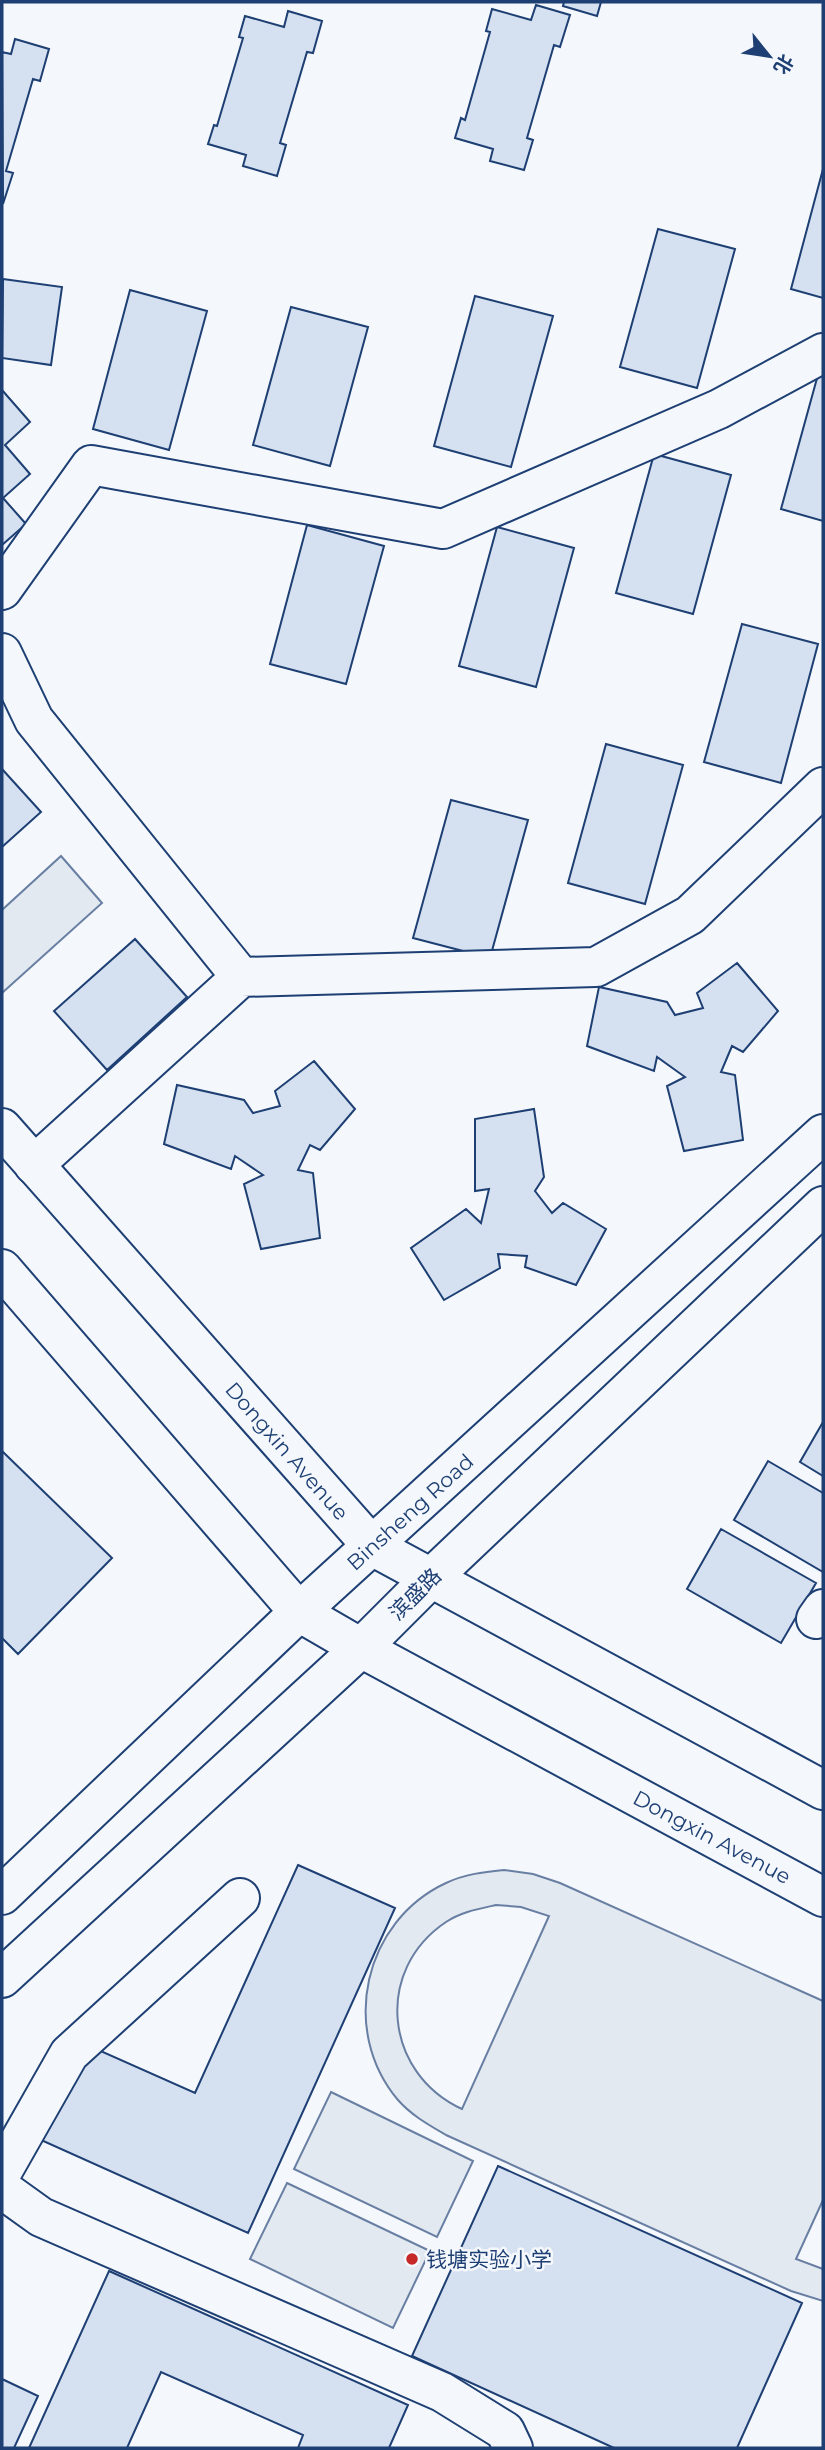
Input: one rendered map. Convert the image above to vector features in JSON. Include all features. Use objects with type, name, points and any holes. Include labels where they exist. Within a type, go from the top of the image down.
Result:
[{"type":"main road","points":[[2,590],[91,465],[443,529],[719,409],[823,353]]},
{"type":"main road","points":[[2,653],[34,720],[241,977]]},
{"type":"main road","points":[[34,1165],[241,977],[596,967],[690,915],[823,787]]},
{"type":"main road","name":"Dongxin Avenue","points":[[2,1128],[372,1546],[823,1790]]},
{"type":"main road","name":"Binsheng Road","points":[[2,1895],[299,1612],[823,1134]]},
{"type":"main road","name":"滨盛路","points":[[2,1978],[361,1648],[431,1578],[823,1206]]},
{"type":"main road","name":"Dongxin Avenue","points":[[2,1269],[299,1612],[823,1897]]},
{"type":"main road","points":[[2,2172],[69,2054],[240,1898]]},
{"type":"main road","points":[[2,2189],[41,2217],[442,2392],[505,2431],[513,2448]]},
{"type":"shaded area","points":[[61,856],[102,903],[2,993],[2,910]]},
{"type":"shaded area","points":[[504,1870],[533,1874],[560,1883],[823,2001],[823,2200],[796,2259],[823,2269],[823,2301],[791,2291],[446,2135],[414,2115],[398,2100],[380,2072],[369,2042],[366,2011],[369,1980],[379,1950],[396,1923],[418,1900],[453,1880]],"holes":[[[496,1905],[521,1907],[549,1916],[462,2109],[436,2093],[416,2071],[404,2047],[398,2020],[399,1993],[407,1966],[423,1942],[446,1922],[464,1913]]]},
{"type":"shaded area","points":[[331,2092],[473,2161],[437,2237],[294,2169]]},
{"type":"shaded area","points":[[287,2183],[430,2251],[393,2328],[250,2259]]},
{"type":"building","points":[[564,2],[601,2],[597,16],[563,6]]},
{"type":"building","points":[[536,5],[570,15],[560,47],[554,45],[527,138],[533,140],[524,170],[490,161],[493,149],[455,138],[461,118],[465,120],[490,32],[486,31],[492,9],[531,20]]},
{"type":"building","points":[[288,11],[322,21],[313,53],[307,52],[280,143],[286,145],[277,176],[243,166],[246,155],[208,144],[214,125],[217,126],[243,38],[239,37],[245,16],[284,27]]},
{"type":"building","points":[[15,39],[49,49],[40,81],[33,79],[6,171],[13,173],[3,204],[2,52],[11,54]]},
{"type":"building","points":[[823,169],[823,298],[791,289]]},
{"type":"building","points":[[658,229],[735,249],[697,388],[620,367]]},
{"type":"building","points":[[3,279],[62,287],[51,365],[2,358]]},
{"type":"building","points":[[130,290],[207,311],[169,450],[93,429]]},
{"type":"building","points":[[475,296],[553,316],[511,467],[434,446]]},
{"type":"building","points":[[291,307],[368,327],[330,466],[253,445]]},
{"type":"building","points":[[819,371],[823,372],[823,521],[781,509]]},
{"type":"building","points":[[2,390],[30,422],[5,445],[30,474],[3,498],[26,524],[2,545]]},
{"type":"building","points":[[654,454],[731,475],[693,614],[616,593]]},
{"type":"building","points":[[307,525],[384,546],[346,684],[270,664]]},
{"type":"building","points":[[497,527],[574,548],[536,687],[459,666]]},
{"type":"building","points":[[742,624],[818,644],[781,783],[704,762]]},
{"type":"building","points":[[606,744],[683,765],[645,904],[568,883]]},
{"type":"building","points":[[2,769],[41,812],[2,847]]},
{"type":"building","points":[[451,800],[528,820],[490,958],[413,938]]},
{"type":"building","points":[[135,939],[187,997],[107,1070],[54,1011]]},
{"type":"building","points":[[737,963],[778,1011],[743,1052],[732,1046],[721,1072],[735,1075],[743,1140],[684,1151],[667,1086],[685,1077],[657,1057],[654,1071],[587,1046],[599,987],[667,1002],[675,1015],[703,1008],[697,993]]},
{"type":"building","points":[[314,1061],[355,1109],[320,1150],[310,1145],[298,1170],[313,1173],[320,1238],[261,1249],[244,1184],[263,1175],[235,1156],[231,1169],[164,1144],[177,1085],[244,1100],[253,1113],[280,1106],[275,1091]]},
{"type":"building","points":[[534,1109],[544,1177],[535,1191],[552,1213],[563,1203],[606,1229],[576,1285],[525,1267],[527,1256],[498,1254],[500,1268],[444,1300],[411,1248],[466,1209],[481,1223],[489,1189],[475,1191],[475,1119]]},
{"type":"building","points":[[823,1422],[823,1476],[800,1462]]},
{"type":"building","points":[[2,1451],[112,1558],[18,1654],[2,1638]]},
{"type":"building","points":[[768,1461],[823,1493],[823,1572],[734,1520]]},
{"type":"building","points":[[721,1529],[816,1583],[781,1643],[687,1589]]},
{"type":"building","points":[[298,1865],[395,1908],[248,2233],[41,2140],[85,2044],[195,2093]]},
{"type":"building","points":[[498,2166],[802,2303],[737,2448],[614,2448],[412,2356]]},
{"type":"building","points":[[109,2271],[408,2405],[389,2448],[298,2448],[303,2435],[161,2372],[127,2448],[29,2448]]},
{"type":"building","points":[[2,2379],[38,2396],[14,2448],[2,2448]]},
{"type":"place","name":"钱塘实验小学","points":[[412,2259]]}]
